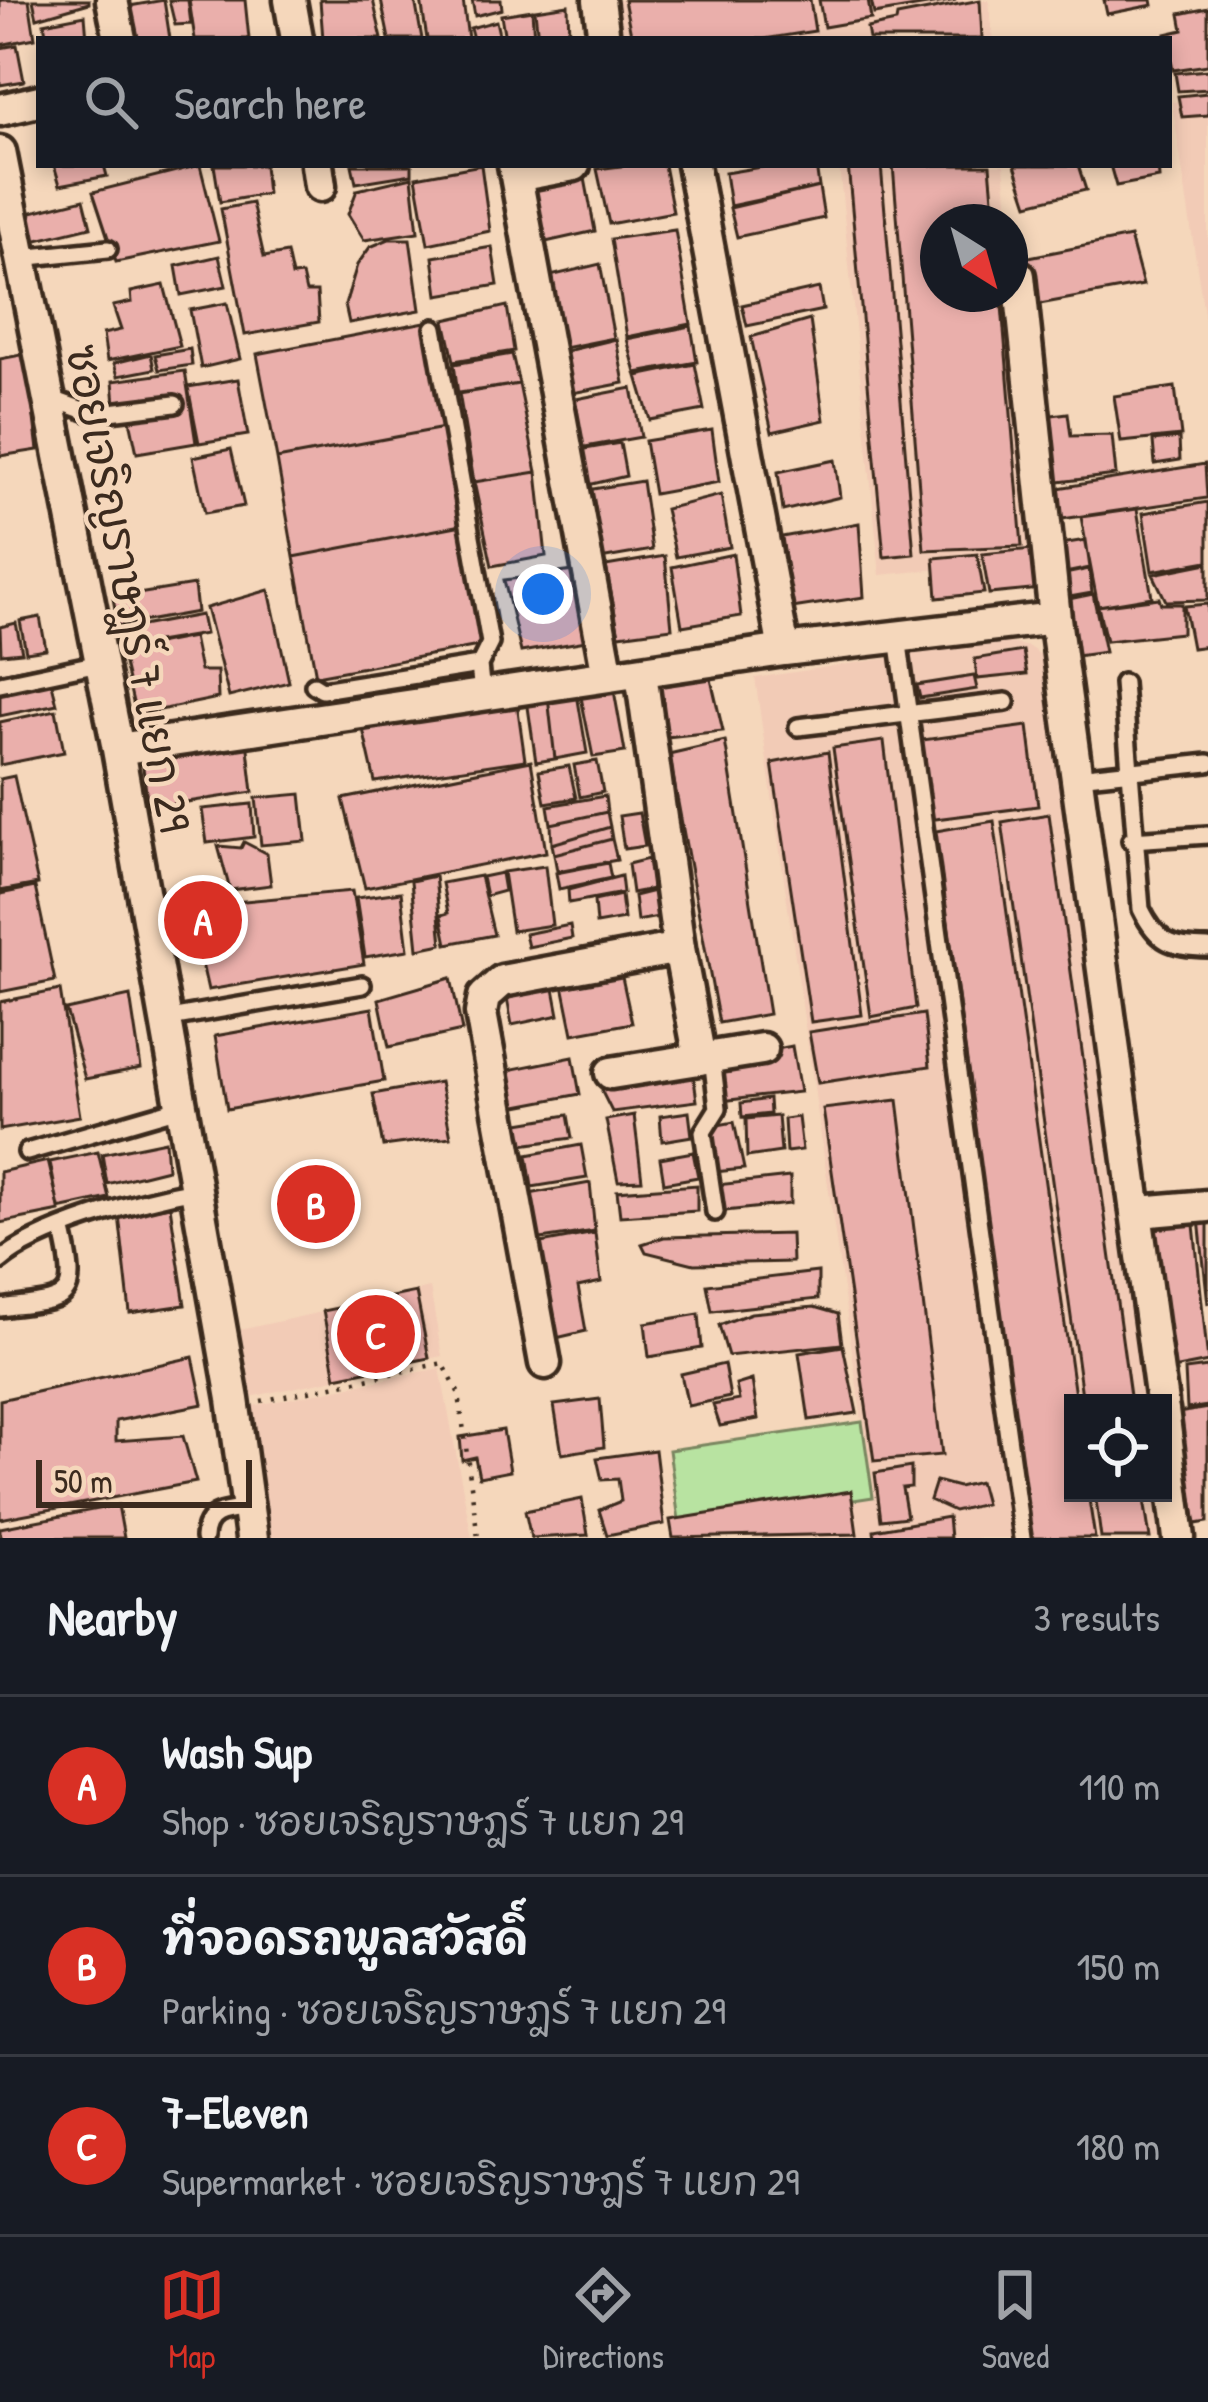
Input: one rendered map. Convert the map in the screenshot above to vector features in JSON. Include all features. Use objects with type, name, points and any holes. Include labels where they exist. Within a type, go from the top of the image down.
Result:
[{"type":"street","points":[[112,0],[119,36]]},
{"type":"street","points":[[290,0],[296,36]]},
{"type":"street","points":[[598,0],[604,36]]},
{"type":"street","points":[[0,110],[36,102]]},
{"type":"street","name":"ซอยเจริญราษฎร์ 7 แยก 29","points":[[0,152],[6,218],[20,258],[118,749],[234,1406],[249,1524]]},
{"type":"street","points":[[694,168],[784,650]]},
{"type":"street","points":[[515,171],[608,676]]},
{"type":"street","points":[[1023,312],[1055,618],[1162,1394]]},
{"type":"street","points":[[118,749],[481,680],[641,673],[784,650],[1055,618]]},
{"type":"street","points":[[641,673],[680,948],[706,1058]]},
{"type":"street","points":[[545,1363],[481,1013],[484,997],[502,981],[680,948]]},
{"type":"street","points":[[611,1073],[762,1049]]},
{"type":"street","points":[[1139,1211],[1208,1206]]},
{"type":"street","points":[[1172,1480],[1179,1538]]},
{"type":"lane","points":[[20,258],[108,249]]},
{"type":"lane","points":[[314,685],[322,691],[481,680],[490,643],[434,328]]},
{"type":"lane","points":[[47,397],[94,414],[175,404]]},
{"type":"lane","points":[[898,638],[1022,1538]]},
{"type":"lane","points":[[0,684],[99,663]]},
{"type":"lane","points":[[1123,682],[1131,840],[1141,909],[1153,934],[1165,943],[1208,948]]},
{"type":"lane","points":[[798,727],[1006,702]]},
{"type":"lane","points":[[1077,777],[1208,763]]},
{"type":"lane","points":[[1131,840],[1208,835]]},
{"type":"lane","points":[[164,1019],[362,985]]},
{"type":"lane","points":[[706,1058],[718,1108],[703,1132],[715,1212]]},
{"type":"lane","points":[[27,1152],[179,1108]]},
{"type":"lane","points":[[0,1261],[141,1200],[195,1190]]},
{"type":"lane","points":[[0,1308],[62,1300],[70,1292],[74,1278],[63,1231]]},
{"type":"lane","points":[[203,1538],[210,1518],[219,1512],[249,1524]]},
{"type":"path","points":[[234,1406],[442,1363],[458,1394],[478,1538]]},
{"type":"shaded area","points":[[615,0],[989,0],[993,36],[621,36]]},
{"type":"shaded area","points":[[1208,99],[1208,340],[1172,102]]},
{"type":"shaded area","points":[[839,168],[1004,168],[1007,204],[920,204],[920,312],[1017,312],[1040,559],[880,575]]},
{"type":"shaded area","points":[[1001,641],[1029,647],[1047,659],[1143,1394],[1064,1394],[1064,1502],[1157,1502],[1162,1538],[681,1538],[680,1527],[873,1497],[755,678]]},
{"type":"shaded area","points":[[430,1288],[442,1356],[250,1397],[240,1330]]},
{"type":"shaded area","points":[[440,1368],[472,1538],[264,1538],[243,1408]]},
{"type":"green space","points":[[862,1422],[873,1497],[680,1527],[669,1450]]},
{"type":"building","points":[[0,0],[29,0],[35,38],[0,45]]},
{"type":"building","points":[[33,0],[89,0],[89,3],[37,18]]},
{"type":"building","points":[[164,0],[170,36],[129,36],[124,7]]},
{"type":"building","points":[[169,0],[188,0],[191,24],[175,25]]},
{"type":"building","points":[[189,0],[245,0],[249,36],[195,36]]},
{"type":"building","points":[[320,0],[373,0],[381,36],[323,36]]},
{"type":"building","points":[[381,0],[415,0],[421,36],[388,36]]},
{"type":"building","points":[[421,0],[463,0],[468,36],[427,36]]},
{"type":"building","points":[[472,0],[501,0],[502,9],[475,16]]},
{"type":"building","points":[[624,0],[810,0],[815,31],[783,36],[631,36]]},
{"type":"building","points":[[819,0],[868,0],[871,19],[824,27]]},
{"type":"building","points":[[871,0],[956,0],[874,14]]},
{"type":"building","points":[[980,0],[982,36],[868,36],[867,28],[896,22],[897,16]]},
{"type":"building","points":[[1104,0],[1152,0],[1153,5],[1107,14]]},
{"type":"building","points":[[568,5],[569,36],[538,36],[535,10]]},
{"type":"building","points":[[1208,8],[1208,65],[1173,70],[1172,36],[1166,34],[1183,30],[1180,14]]},
{"type":"building","points":[[532,10],[534,36],[504,36],[501,15]]},
{"type":"building","points":[[85,15],[87,36],[46,36],[44,23]]},
{"type":"building","points":[[496,21],[499,36],[472,36],[470,28]]},
{"type":"building","points":[[17,45],[24,81],[0,85],[0,48]]},
{"type":"building","points":[[1208,70],[1208,89],[1178,91],[1175,73]]},
{"type":"building","points":[[1208,93],[1208,115],[1182,117],[1178,96]]},
{"type":"building","points":[[55,168],[105,168],[107,176],[60,185]]},
{"type":"building","points":[[201,168],[219,241],[116,262],[93,192]]},
{"type":"building","points":[[214,168],[264,168],[267,194],[220,202]]},
{"type":"building","points":[[353,168],[412,168],[412,174],[356,183]]},
{"type":"building","points":[[481,168],[490,231],[428,244],[416,177]]},
{"type":"building","points":[[665,168],[673,212],[609,224],[597,169]]},
{"type":"building","points":[[816,168],[819,187],[730,206],[725,173]]},
{"type":"building","points":[[848,168],[881,168],[914,554],[884,557]]},
{"type":"building","points":[[893,168],[990,168],[993,204],[920,204],[920,312],[1002,312],[1022,546],[924,550]]},
{"type":"building","points":[[1016,168],[1079,168],[1086,190],[1028,204]]},
{"type":"building","points":[[1111,168],[1158,168],[1159,178],[1116,186]]},
{"type":"building","points":[[584,173],[595,231],[537,244],[526,187]]},
{"type":"building","points":[[412,177],[418,232],[364,240],[348,214],[357,190]]},
{"type":"building","points":[[819,187],[824,218],[737,237],[730,208]]},
{"type":"building","points":[[84,199],[91,227],[33,241],[24,214]]},
{"type":"building","points":[[252,203],[264,257],[287,253],[292,276],[302,275],[306,292],[317,292],[319,322],[245,335],[221,209]]},
{"type":"building","points":[[675,230],[691,324],[627,337],[611,239]]},
{"type":"building","points":[[1130,237],[1143,285],[1029,306],[1028,257]]},
{"type":"building","points":[[389,239],[410,239],[420,310],[349,323],[345,305],[357,265],[370,247]]},
{"type":"building","points":[[492,247],[498,285],[438,295],[433,257]]},
{"type":"building","points":[[219,256],[226,286],[181,295],[176,266]]},
{"type":"building","points":[[600,264],[614,338],[559,349],[542,278]]},
{"type":"building","points":[[164,285],[180,346],[107,361],[103,334],[121,330],[113,306],[132,302],[131,292]]},
{"type":"building","points":[[819,288],[823,310],[747,326],[742,305]]},
{"type":"building","points":[[227,303],[240,359],[201,368],[190,310]]},
{"type":"building","points":[[507,306],[514,351],[454,361],[445,320]]},
{"type":"building","points":[[810,320],[824,420],[772,432],[751,337]]},
{"type":"building","points":[[425,322],[444,428],[277,459],[257,354]]},
{"type":"building","points":[[691,326],[697,362],[636,373],[627,339]]},
{"type":"building","points":[[616,339],[624,383],[567,394],[558,353]]},
{"type":"building","points":[[190,349],[192,365],[159,370],[155,355]]},
{"type":"building","points":[[26,354],[38,450],[0,456],[0,359]]},
{"type":"building","points":[[151,354],[154,369],[118,376],[114,363]]},
{"type":"building","points":[[512,354],[519,384],[458,394],[454,364]]},
{"type":"building","points":[[695,364],[704,410],[650,420],[637,376]]},
{"type":"building","points":[[185,371],[196,443],[137,453],[130,420],[177,412],[176,396],[115,404],[113,381]]},
{"type":"building","points":[[238,379],[248,435],[199,443],[188,387]]},
{"type":"building","points":[[519,384],[537,472],[474,482],[459,393]]},
{"type":"building","points":[[1175,387],[1181,436],[1121,442],[1114,396]]},
{"type":"building","points":[[632,388],[641,437],[574,449],[566,401]]},
{"type":"building","points":[[1068,413],[1071,436],[1112,435],[1116,475],[1050,483],[1044,416]]},
{"type":"building","points":[[444,428],[462,525],[294,557],[277,459]]},
{"type":"building","points":[[712,430],[719,482],[654,494],[645,441]]},
{"type":"building","points":[[1179,438],[1180,460],[1155,464],[1153,441]]},
{"type":"building","points":[[620,443],[626,476],[584,486],[574,451]]},
{"type":"building","points":[[231,449],[244,506],[205,513],[193,457]]},
{"type":"building","points":[[835,460],[840,497],[783,511],[778,472]]},
{"type":"building","points":[[1205,464],[1207,498],[1062,519],[1058,488]]},
{"type":"building","points":[[537,472],[546,556],[492,566],[474,482]]},
{"type":"building","points":[[642,481],[652,550],[600,559],[587,490]]},
{"type":"building","points":[[721,495],[730,547],[676,557],[665,509]]},
{"type":"building","points":[[1208,502],[1208,561],[1152,571],[1143,513]]},
{"type":"building","points":[[1137,509],[1152,597],[1098,606],[1081,517]]},
{"type":"building","points":[[859,523],[864,597],[792,608],[782,537]]},
{"type":"building","points":[[462,525],[484,645],[316,676],[294,557]]},
{"type":"building","points":[[1086,540],[1090,568],[1060,574],[1055,545]]},
{"type":"building","points":[[1032,549],[1041,589],[989,594],[982,554]]},
{"type":"building","points":[[733,554],[741,616],[682,626],[672,567]]},
{"type":"building","points":[[977,554],[984,593],[937,598],[934,558]]},
{"type":"building","points":[[665,556],[672,628],[619,635],[606,566]]},
{"type":"building","points":[[1208,563],[1208,600],[1166,601],[1153,574]]},
{"type":"building","points":[[1089,569],[1092,593],[1064,598],[1060,575]]},
{"type":"building","points":[[574,571],[586,641],[521,652],[504,580]]},
{"type":"building","points":[[194,585],[197,612],[118,626],[113,598]]},
{"type":"building","points":[[269,590],[289,682],[229,697],[206,608]]},
{"type":"building","points":[[1093,594],[1105,652],[1069,657],[1064,600]]},
{"type":"building","points":[[1159,598],[1161,604],[1182,604],[1182,633],[1106,641],[1098,606]]},
{"type":"building","points":[[1208,604],[1208,646],[1192,648],[1184,606]]},
{"type":"building","points":[[201,615],[205,634],[133,646],[131,628]]},
{"type":"building","points":[[40,617],[46,649],[26,652],[20,621]]},
{"type":"building","points":[[16,623],[22,652],[1,654],[0,627]]},
{"type":"building","points":[[193,637],[200,671],[217,671],[218,698],[136,715],[121,651]]},
{"type":"building","points":[[1023,651],[1027,674],[977,679],[975,659]]},
{"type":"building","points":[[47,664],[57,704],[0,716],[0,673]]},
{"type":"building","points":[[710,675],[723,731],[666,737],[657,686]]},
{"type":"building","points":[[974,676],[977,689],[920,698],[917,685]]},
{"type":"building","points":[[613,685],[625,752],[593,757],[580,692]]},
{"type":"building","points":[[577,694],[587,753],[555,759],[548,697]]},
{"type":"building","points":[[548,697],[555,759],[536,762],[527,700]]},
{"type":"building","points":[[517,703],[525,760],[375,782],[363,729]]},
{"type":"building","points":[[56,710],[64,752],[0,765],[0,722]]},
{"type":"building","points":[[1028,726],[1038,806],[927,820],[915,741]]},
{"type":"building","points":[[247,740],[253,792],[148,808],[142,759]]},
{"type":"building","points":[[725,741],[769,1014],[719,1023],[669,754]]},
{"type":"building","points":[[884,741],[916,1008],[871,1017],[833,748]]},
{"type":"building","points":[[828,752],[862,1015],[811,1022],[772,763]]},
{"type":"building","points":[[531,761],[546,852],[365,888],[343,799]]},
{"type":"building","points":[[597,761],[603,792],[580,797],[574,765]]},
{"type":"building","points":[[569,766],[576,798],[545,803],[539,771]]},
{"type":"building","points":[[14,776],[38,884],[0,891],[0,779]]},
{"type":"building","points":[[301,794],[306,841],[261,845],[256,798]]},
{"type":"building","points":[[605,796],[607,812],[551,824],[548,806]]},
{"type":"building","points":[[252,804],[254,837],[207,843],[202,809]]},
{"type":"building","points":[[607,812],[610,827],[552,844],[551,824]]},
{"type":"building","points":[[639,813],[645,846],[624,849],[619,816]]},
{"type":"building","points":[[1049,814],[1130,1394],[1082,1394],[1002,822]]},
{"type":"building","points":[[994,821],[1075,1394],[1064,1394],[1064,1502],[1089,1502],[1095,1538],[1030,1538],[936,831]]},
{"type":"building","points":[[610,827],[612,839],[554,854],[552,844]]},
{"type":"building","points":[[612,839],[617,860],[557,871],[554,854]]},
{"type":"building","points":[[244,842],[267,854],[271,885],[230,890],[218,846],[241,848]]},
{"type":"building","points":[[648,859],[652,889],[632,893],[628,864]]},
{"type":"building","points":[[608,863],[611,878],[559,889],[556,873]]},
{"type":"building","points":[[545,866],[552,925],[512,931],[503,872]]},
{"type":"building","points":[[501,873],[504,891],[486,896],[482,877]]},
{"type":"building","points":[[435,876],[442,944],[418,949],[411,881]]},
{"type":"building","points":[[480,876],[494,935],[447,944],[441,915],[448,913],[442,883]]},
{"type":"building","points":[[621,876],[623,893],[569,903],[568,890]]},
{"type":"building","points":[[35,887],[55,981],[0,992],[0,894]]},
{"type":"building","points":[[352,891],[364,964],[208,990],[189,906]]},
{"type":"building","points":[[654,891],[658,917],[637,921],[634,896]]},
{"type":"building","points":[[401,892],[408,950],[365,957],[356,898]]},
{"type":"building","points":[[621,895],[624,919],[596,924],[594,901]]},
{"type":"building","points":[[570,925],[572,938],[528,947],[525,934]]},
{"type":"building","points":[[620,968],[632,1023],[573,1034],[562,980]]},
{"type":"building","points":[[451,978],[462,1031],[389,1047],[379,999]]},
{"type":"building","points":[[552,978],[559,1015],[512,1025],[505,987]]},
{"type":"building","points":[[60,990],[80,1116],[0,1130],[0,1002]]},
{"type":"building","points":[[130,996],[141,1068],[85,1079],[66,1010]]},
{"type":"building","points":[[372,1008],[384,1081],[227,1109],[215,1036]]},
{"type":"building","points":[[924,1014],[930,1066],[818,1083],[809,1032]]},
{"type":"building","points":[[792,1046],[800,1092],[712,1102],[706,1063]]},
{"type":"building","points":[[573,1057],[580,1094],[512,1107],[504,1071]]},
{"type":"building","points":[[692,1065],[697,1101],[612,1112],[602,1092],[603,1073]]},
{"type":"building","points":[[440,1082],[451,1137],[383,1146],[373,1094]]},
{"type":"building","points":[[769,1099],[770,1114],[742,1117],[741,1103]]},
{"type":"building","points":[[898,1100],[942,1455],[874,1461],[823,1109]]},
{"type":"building","points":[[689,1112],[692,1136],[662,1141],[660,1116]]},
{"type":"building","points":[[568,1115],[572,1138],[521,1145],[519,1123]]},
{"type":"building","points":[[634,1115],[642,1180],[618,1181],[606,1120]]},
{"type":"building","points":[[778,1116],[781,1152],[747,1157],[746,1119]]},
{"type":"building","points":[[798,1117],[802,1150],[786,1152],[784,1119]]},
{"type":"building","points":[[734,1122],[744,1169],[714,1172],[711,1137],[718,1125]]},
{"type":"building","points":[[165,1141],[167,1169],[107,1184],[102,1154]]},
{"type":"building","points":[[581,1145],[587,1178],[532,1187],[527,1155]]},
{"type":"building","points":[[98,1152],[109,1198],[59,1209],[50,1162]]},
{"type":"building","points":[[693,1152],[698,1177],[664,1183],[660,1158]]},
{"type":"building","points":[[48,1161],[60,1211],[0,1223],[0,1172]]},
{"type":"building","points":[[790,1177],[790,1204],[715,1212],[716,1185]]},
{"type":"building","points":[[590,1183],[595,1231],[534,1240],[524,1195]]},
{"type":"building","points":[[697,1185],[697,1211],[620,1216],[617,1191]]},
{"type":"building","points":[[170,1206],[185,1305],[130,1313],[119,1215]]},
{"type":"building","points":[[1193,1215],[1208,1362],[1167,1370],[1148,1220]]},
{"type":"building","points":[[1208,1217],[1208,1304],[1199,1219]]},
{"type":"building","points":[[595,1233],[601,1282],[578,1287],[586,1331],[548,1340],[530,1245]]},
{"type":"building","points":[[791,1234],[792,1262],[694,1264],[646,1252],[642,1244],[664,1237]]},
{"type":"building","points":[[818,1272],[818,1299],[712,1311],[707,1285]]},
{"type":"building","points":[[416,1292],[429,1358],[336,1377],[323,1311]]},
{"type":"building","points":[[814,1307],[838,1314],[842,1344],[728,1356],[719,1325],[751,1313]]},
{"type":"building","points":[[699,1314],[702,1348],[649,1357],[645,1323]]},
{"type":"building","points":[[843,1346],[857,1413],[809,1420],[799,1353]]},
{"type":"building","points":[[193,1357],[203,1404],[116,1421],[116,1441],[183,1436],[196,1482],[0,1519],[0,1400]]},
{"type":"building","points":[[724,1364],[730,1397],[688,1406],[681,1374]]},
{"type":"building","points":[[1208,1367],[1208,1406],[1187,1409],[1185,1370]]},
{"type":"building","points":[[752,1380],[758,1419],[720,1426],[713,1405],[739,1400],[736,1385]]},
{"type":"building","points":[[600,1399],[604,1447],[562,1454],[554,1405]]},
{"type":"building","points":[[1208,1408],[1208,1522],[1196,1524],[1178,1413]]},
{"type":"building","points":[[503,1430],[510,1471],[479,1477],[475,1457],[462,1460],[460,1437]]},
{"type":"building","points":[[655,1450],[664,1524],[607,1535],[599,1510],[621,1501],[618,1479],[602,1480],[597,1458]]},
{"type":"building","points":[[911,1467],[911,1487],[902,1488],[907,1517],[881,1520],[875,1473]]},
{"type":"building","points":[[936,1481],[958,1487],[979,1482],[985,1504],[954,1511],[930,1500]]},
{"type":"building","points":[[851,1491],[857,1534],[673,1538],[670,1520]]},
{"type":"building","points":[[582,1499],[588,1535],[531,1538],[525,1511]]},
{"type":"building","points":[[1096,1502],[1144,1502],[1150,1538],[1101,1538]]},
{"type":"building","points":[[118,1505],[124,1538],[0,1538],[0,1528]]},
{"type":"building","points":[[948,1517],[950,1538],[875,1538],[874,1530]]},
{"type":"place","name":"Wash Sup","points":[[203,920]]},
{"type":"place","name":"ที่จอดรถพูลสวัสดิ์","points":[[316,1204]]},
{"type":"place","name":"7-Eleven","points":[[376,1334]]}]
